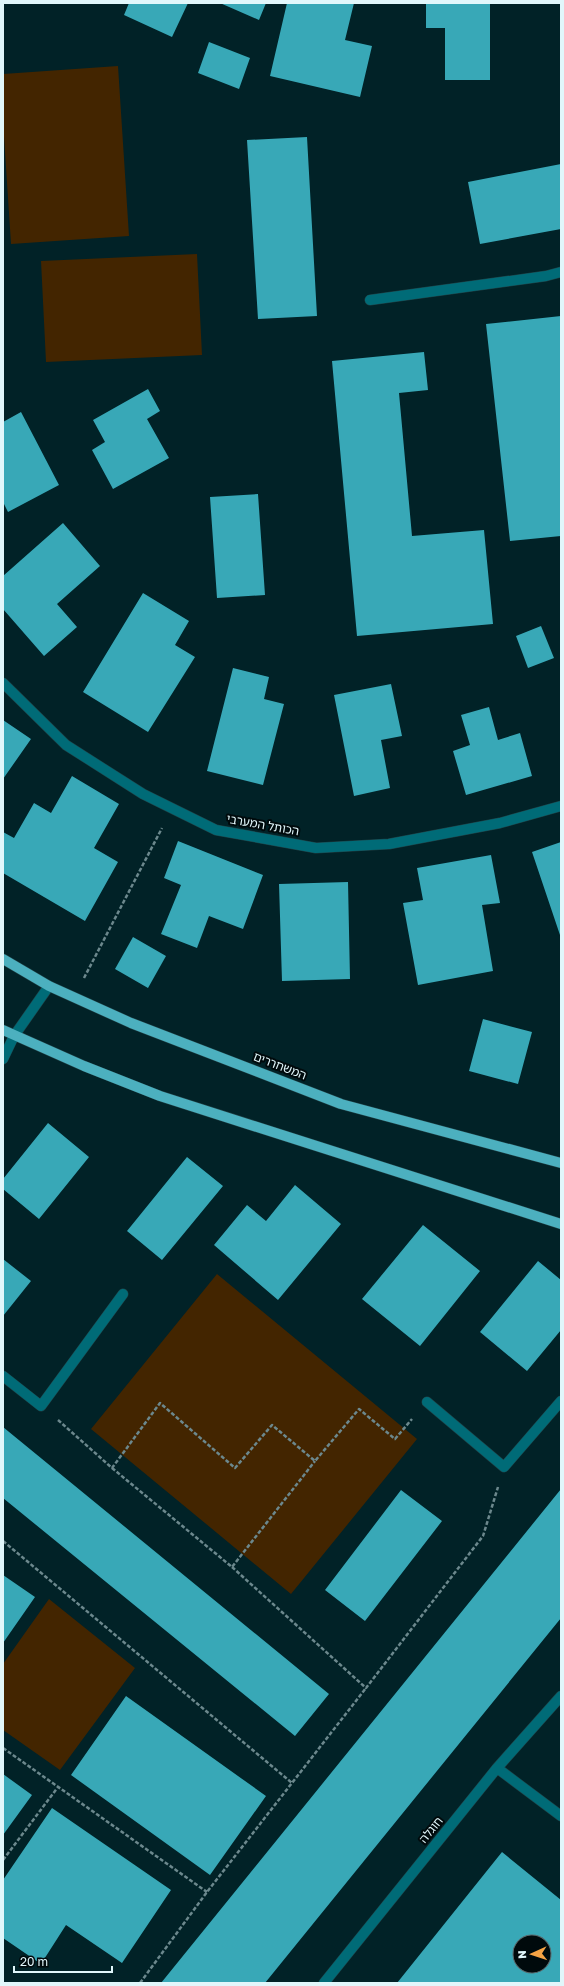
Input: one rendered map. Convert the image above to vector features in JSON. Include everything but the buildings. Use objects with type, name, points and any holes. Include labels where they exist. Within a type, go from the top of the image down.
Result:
[{"type":"main road","name":"המשחררים","points":[[3,959],[49,986],[131,1023],[341,1104],[561,1163]]},
{"type":"main road","points":[[3,1030],[84,1066],[160,1096],[561,1224]]},
{"type":"street","points":[[370,300],[546,276],[561,272]]},
{"type":"street","name":"הכותל המערבי","points":[[3,683],[66,745],[143,794],[216,830],[316,848],[389,844],[500,823],[561,806]]},
{"type":"street","points":[[3,1059],[14,1036],[49,986]]},
{"type":"street","points":[[3,1376],[41,1406],[123,1294]]},
{"type":"street","points":[[427,1402],[504,1467],[561,1401]]},
{"type":"street","name":"חוגלה","points":[[324,1983],[497,1768],[561,1696]]},
{"type":"street","points":[[497,1768],[561,1816]]},
{"type":"path","points":[[75,997],[172,808]]},
{"type":"path","points":[[232,1567],[315,1461],[359,1409],[395,1439],[427,1402]]},
{"type":"path","points":[[112,1468],[160,1403],[235,1468],[272,1425],[315,1461]]},
{"type":"path","points":[[41,1406],[112,1468],[232,1567],[366,1688]]},
{"type":"path","points":[[140,1983],[207,1892],[483,1536],[504,1467]]},
{"type":"path","points":[[3,1541],[292,1783]]},
{"type":"path","points":[[3,1748],[207,1892]]},
{"type":"path","points":[[3,1860],[58,1787]]},
{"type":"shaded area","points":[[118,66],[129,236],[11,244],[3,121],[3,74]]},
{"type":"shaded area","points":[[197,254],[202,355],[46,362],[41,261]]},
{"type":"shaded area","points":[[217,1274],[417,1439],[291,1594],[91,1429]]},
{"type":"shaded area","points":[[49,1599],[135,1668],[60,1770],[3,1730],[3,1664]]}]
